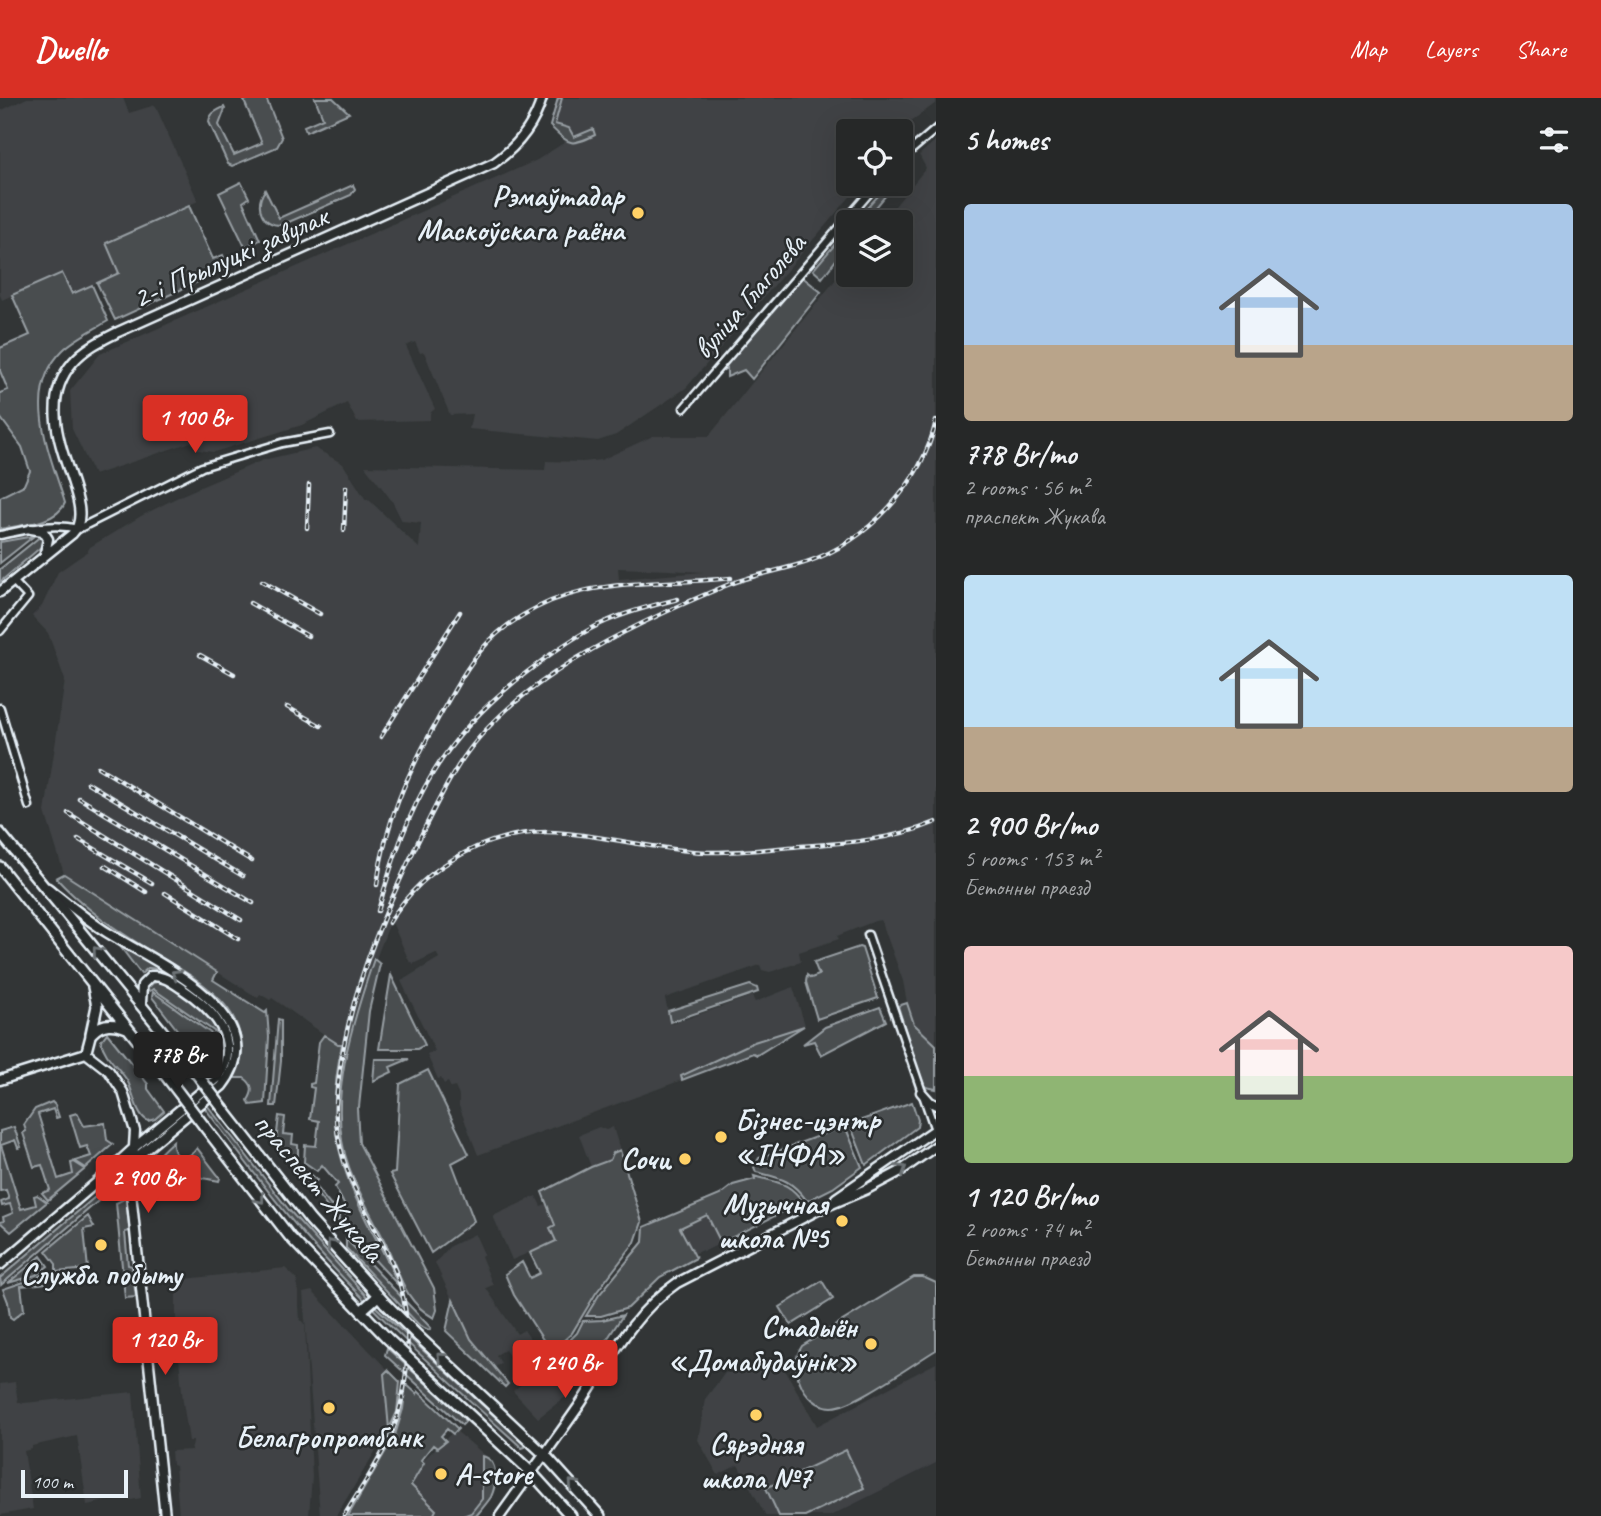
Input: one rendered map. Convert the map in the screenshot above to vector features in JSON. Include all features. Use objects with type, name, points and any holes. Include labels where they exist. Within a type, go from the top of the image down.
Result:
[{"type":"main road","name":"2-і Прылуцкі завулак","points":[[78,529],[81,512],[58,436],[55,410],[56,396],[74,360],[95,344],[118,332],[494,163],[509,152],[528,129],[537,116],[542,98]]},
{"type":"main road","points":[[31,529],[43,531],[48,539],[47,550],[41,558]]},
{"type":"main road","points":[[0,592],[78,529]]},
{"type":"main road","name":"праспект Жукава","points":[[0,833],[141,1003],[310,1220],[418,1336],[544,1454],[600,1516]]},
{"type":"main road","name":"праспект Жукава","points":[[0,867],[290,1237],[387,1338],[531,1472],[571,1516]]},
{"type":"main road","points":[[35,877],[83,917],[202,991],[224,1015],[232,1028],[236,1043],[236,1059],[231,1075],[222,1086],[133,1160],[98,1182]]},
{"type":"main road","points":[[0,1265],[98,1182],[149,1134],[218,1078],[226,1064],[228,1045],[222,1027],[206,1007],[181,988],[161,976],[151,976],[145,981],[141,1003]]},
{"type":"main road","points":[[86,1053],[97,1006],[92,982]]},
{"type":"main road","points":[[91,1034],[108,1024],[128,1028]]},
{"type":"main road","points":[[0,1080],[86,1053]]},
{"type":"main road","points":[[86,1053],[109,1072],[123,1091],[135,1130],[131,1193],[165,1516]]},
{"type":"main road","points":[[921,1092],[936,1105]]},
{"type":"main road","points":[[135,1130],[139,1134],[149,1134]]},
{"type":"main road","points":[[821,1208],[936,1130]]},
{"type":"main road","points":[[500,1516],[633,1322],[657,1296],[821,1208],[878,1184],[936,1146]]},
{"type":"main road","points":[[135,1147],[148,1147]]},
{"type":"main road","points":[[98,1182],[121,1183],[131,1193]]},
{"type":"main road","points":[[361,1311],[382,1299]]},
{"type":"street","points":[[913,149],[936,129]]},
{"type":"street","name":"вуліца Глаголева","points":[[684,408],[867,196]]},
{"type":"street","points":[[0,535],[65,526],[78,529],[103,519],[202,467],[282,443],[330,434]]},
{"type":"street","points":[[0,631],[28,597],[13,581]]},
{"type":"street","points":[[0,708],[29,806]]},
{"type":"street","points":[[869,935],[936,1130]]},
{"type":"shaded area","points":[[27,98],[123,98],[129,113],[155,105],[198,201],[106,243],[119,273],[72,294],[62,273],[2,300],[0,111]]},
{"type":"shaded area","points":[[250,98],[266,98],[282,138],[277,147],[232,166],[228,164],[209,122],[214,113],[224,107],[219,125],[234,155],[262,143],[244,101]]},
{"type":"shaded area","points":[[315,98],[333,98],[349,113],[306,132],[304,126],[323,118]]},
{"type":"shaded area","points":[[558,98],[562,98],[555,124],[569,128],[574,137],[593,129],[595,135],[571,142],[550,126]]},
{"type":"shaded area","points":[[562,98],[936,98],[936,103],[913,120],[836,119],[836,196],[851,196],[686,388],[616,435],[598,441],[469,429],[472,414],[450,415],[424,352],[420,353],[415,342],[406,346],[435,409],[430,413],[430,420],[357,422],[347,403],[302,425],[214,452],[198,450],[191,442],[94,475],[72,429],[70,391],[100,354],[537,160],[565,142],[555,124]]},
{"type":"shaded area","points":[[936,140],[936,1045],[914,1024],[903,981],[881,920],[875,921],[837,936],[839,939],[799,952],[801,962],[770,972],[762,970],[760,965],[665,998],[671,1024],[752,996],[755,1002],[793,987],[805,1025],[754,1042],[682,1075],[682,1080],[478,1155],[459,1106],[459,1096],[455,1087],[451,1088],[448,1082],[444,1084],[441,1078],[438,1079],[427,1055],[435,1051],[401,981],[439,958],[436,953],[410,963],[391,920],[361,997],[349,1046],[338,1044],[272,998],[270,1000],[260,994],[258,998],[64,874],[45,812],[65,680],[48,633],[32,616],[42,606],[58,572],[90,547],[182,495],[263,460],[315,448],[343,464],[366,500],[419,548],[421,523],[402,521],[392,501],[365,466],[545,470],[546,461],[601,460],[653,436],[709,436],[836,279],[836,287],[913,287],[913,210],[892,210],[903,196],[913,196],[913,184],[926,168],[919,155]],"holes":[[[618,568],[703,572],[619,579]]]},
{"type":"shaded area","points":[[241,182],[249,198],[243,202],[260,240],[245,247],[219,193]]},
{"type":"shaded area","points":[[353,185],[355,189],[351,195],[282,225],[265,219],[260,208],[265,190],[279,218]]},
{"type":"shaded area","points":[[878,196],[885,196],[874,210],[865,210]]},
{"type":"shaded area","points":[[189,206],[213,259],[223,255],[228,268],[115,320],[97,283],[119,273],[106,243]]},
{"type":"shaded area","points":[[836,243],[836,260],[822,278],[813,270]]},
{"type":"shaded area","points":[[62,273],[72,294],[92,285],[108,321],[63,350],[50,367],[43,385],[43,425],[65,503],[60,510],[46,519],[0,529],[0,497],[24,485],[30,471],[22,447],[0,417],[0,393],[8,390],[0,371],[0,348],[30,335],[12,295]]},
{"type":"shaded area","points":[[800,275],[821,292],[752,379],[744,370],[727,377],[727,368],[710,377]]},
{"type":"shaded area","points":[[42,535],[41,547],[0,582],[0,569]]},
{"type":"shaded area","points":[[34,536],[0,563],[0,542]]},
{"type":"shaded area","points":[[64,874],[217,972],[213,980],[265,1013],[267,1011],[269,1037],[265,1103],[250,1105],[248,1100],[252,1091],[251,1085],[244,1078],[234,1078],[241,1053],[239,1031],[230,1012],[197,980],[94,913],[56,878]]},
{"type":"shaded area","points":[[116,941],[184,983],[216,1010],[232,1042],[227,1074],[229,1044],[205,1008],[181,985],[158,970],[148,968],[141,974]]},
{"type":"shaded area","points":[[862,948],[878,998],[817,1019],[806,982],[807,975],[811,978],[819,975],[814,962]]},
{"type":"shaded area","points":[[374,959],[380,964],[369,1011],[357,1108],[359,1143],[434,1288],[437,1310],[434,1318],[415,1303],[404,1286],[353,1177],[342,1142],[340,1116],[345,1062],[358,1008]]},
{"type":"shaded area","points":[[391,975],[425,1045],[417,1049],[379,1049]]},
{"type":"shaded area","points":[[160,981],[179,989],[196,1002],[211,1018],[221,1036],[153,989],[147,989]]},
{"type":"shaded area","points":[[750,985],[757,988],[758,992],[670,1022],[668,1011]]},
{"type":"shaded area","points":[[153,992],[216,1037],[222,1052],[218,1067],[214,1067],[197,1047],[192,1049],[152,997]]},
{"type":"shaded area","points":[[907,1003],[914,1024],[936,1045],[936,1089],[921,1083],[898,1006]]},
{"type":"shaded area","points":[[880,1007],[886,1021],[821,1055],[814,1041],[803,1044],[825,1027]]},
{"type":"shaded area","points":[[278,1019],[281,1020],[281,1061],[276,1106],[271,1106]]},
{"type":"shaded area","points":[[804,1026],[757,1055],[753,1053],[682,1080],[681,1076],[754,1042]]},
{"type":"shaded area","points":[[107,1033],[148,1084],[148,1089],[164,1111],[155,1119],[148,1121],[141,1114],[128,1082],[105,1052],[101,1041]]},
{"type":"shaded area","points":[[324,1035],[342,1044],[337,1070],[335,1115],[336,1135],[347,1176],[398,1285],[346,1229],[346,1208],[335,1187],[338,1184],[322,1165],[317,1171],[304,1162],[305,1145],[316,1146],[319,1121],[310,1119],[314,1088],[310,1087],[310,1084],[314,1083],[319,1042]]},
{"type":"shaded area","points":[[375,1059],[409,1059],[390,1067],[392,1072],[373,1081]]},
{"type":"shaded area","points":[[428,1070],[469,1154],[452,1163],[474,1221],[431,1253],[390,1174],[395,1173],[400,1084]]},
{"type":"shaded area","points":[[52,1102],[59,1117],[56,1118],[53,1109],[38,1114],[58,1179],[73,1174],[71,1163],[74,1162],[85,1169],[48,1200],[42,1193],[50,1190],[42,1165],[34,1167],[23,1133],[26,1131],[24,1125],[35,1109]]},
{"type":"shaded area","points":[[912,1102],[918,1120],[917,1127],[866,1165],[850,1124]]},
{"type":"shaded area","points":[[207,1105],[289,1210],[377,1308],[525,1444],[525,1447],[522,1448],[438,1371],[330,1264],[266,1189],[204,1107]]},
{"type":"shaded area","points":[[77,1113],[84,1126],[105,1123],[107,1140],[113,1144],[86,1168],[75,1161],[91,1156],[87,1146],[80,1148],[70,1115]]},
{"type":"shaded area","points":[[279,1116],[285,1117],[283,1134],[293,1135],[292,1144],[298,1145],[298,1165],[317,1180],[313,1184],[331,1206],[337,1205],[339,1222],[276,1142]]},
{"type":"shaded area","points":[[845,1126],[862,1167],[833,1188],[807,1201],[796,1188],[784,1180],[756,1172],[754,1167],[759,1158]]},
{"type":"shaded area","points":[[14,1127],[21,1147],[18,1148],[15,1140],[1,1145],[21,1209],[36,1205],[34,1196],[37,1195],[47,1202],[11,1232],[0,1222],[4,1221],[3,1217],[13,1213],[10,1204],[2,1206],[1,1202],[9,1199],[6,1190],[0,1191],[0,1131]]},
{"type":"shaded area","points":[[599,1127],[606,1130],[613,1127],[620,1150],[613,1153],[610,1160],[591,1167],[579,1135]]},
{"type":"shaded area","points":[[173,1141],[177,1155],[185,1157],[197,1148],[220,1178],[219,1181],[182,1175],[155,1175],[146,1177],[142,1190],[146,1175],[153,1162]]},
{"type":"shaded area","points":[[620,1150],[642,1222],[635,1242],[596,1293],[572,1333],[551,1352],[514,1295],[505,1274],[522,1262],[530,1278],[540,1273],[530,1253],[556,1241],[550,1228],[555,1225],[542,1192],[610,1160],[613,1153]]},
{"type":"shaded area","points":[[754,1176],[787,1186],[803,1202],[721,1243],[707,1215],[680,1228],[696,1258],[660,1277],[628,1308],[601,1316],[586,1316],[599,1295],[643,1242],[644,1227],[720,1195],[733,1185],[755,1179]]},
{"type":"shaded area","points":[[102,1191],[105,1195],[1,1285],[0,1278]]},
{"type":"shaded area","points":[[536,1196],[541,1206],[546,1204],[555,1225],[556,1241],[512,1260],[493,1216]]},
{"type":"shaded area","points":[[126,1198],[130,1231],[125,1232],[128,1265],[132,1266],[136,1297],[125,1298],[116,1203]]},
{"type":"shaded area","points":[[707,1215],[721,1243],[693,1254],[679,1228]]},
{"type":"shaded area","points":[[88,1216],[94,1227],[84,1229],[88,1269],[56,1272],[56,1264],[46,1251]]},
{"type":"shaded area","points":[[475,1234],[493,1285],[486,1288],[517,1334],[524,1330],[543,1358],[522,1374],[505,1350],[496,1355],[501,1363],[494,1368],[471,1339],[435,1263],[450,1246]]},
{"type":"shaded area","points":[[346,1239],[431,1328],[429,1330],[420,1326],[346,1248]]},
{"type":"shaded area","points":[[41,1256],[48,1266],[36,1275],[8,1283]]},
{"type":"shaded area","points":[[285,1268],[297,1279],[300,1319],[305,1325],[312,1477],[309,1516],[179,1516],[175,1466],[172,1465],[171,1451],[191,1450],[193,1441],[189,1441],[183,1402],[176,1325],[176,1280]]},
{"type":"shaded area","points":[[46,1272],[46,1283],[21,1286],[24,1310],[13,1319],[10,1317],[3,1289]]},
{"type":"shaded area","name":"Стадыён «Домабудаўнік»","points":[[914,1277],[923,1277],[936,1283],[936,1350],[869,1392],[842,1405],[821,1405],[808,1396],[797,1373],[796,1359],[802,1346]]},
{"type":"shaded area","points":[[822,1281],[833,1299],[791,1325],[780,1307]]},
{"type":"shaded area","points":[[312,1291],[388,1370],[384,1375],[389,1429],[336,1516],[320,1516],[303,1293]]},
{"type":"shaded area","points":[[453,1300],[471,1339],[508,1384],[505,1387],[446,1331]]},
{"type":"shaded area","points":[[623,1315],[577,1385],[554,1356],[577,1333],[583,1321]]},
{"type":"shaded area","points":[[387,1348],[463,1417],[465,1422],[462,1425],[385,1355]]},
{"type":"shaded area","points":[[781,1363],[817,1426],[936,1363],[936,1463],[830,1516],[766,1516],[738,1465],[718,1475],[698,1440],[705,1399],[725,1373]]},
{"type":"shaded area","points":[[544,1366],[568,1395],[538,1418],[513,1391]]},
{"type":"shaded area","points":[[388,1370],[400,1382],[397,1412],[389,1429],[384,1374]]},
{"type":"shaded area","points":[[15,1382],[18,1402],[24,1403],[133,1392],[141,1498],[120,1498],[87,1505],[77,1436],[32,1446],[32,1449],[24,1451],[33,1509],[0,1515],[0,1384]]},
{"type":"shaded area","points":[[406,1384],[417,1394],[418,1391],[458,1429],[453,1434],[447,1429],[441,1436],[446,1441],[437,1448],[433,1445],[421,1460],[424,1463],[411,1485],[436,1510],[433,1516],[348,1516],[395,1435],[403,1409]]},
{"type":"shaded area","points":[[455,1430],[493,1462],[495,1468],[492,1495],[476,1516],[436,1516],[411,1492],[420,1463]]},
{"type":"shaded area","points":[[846,1450],[864,1488],[805,1516],[779,1516],[766,1488]]},
{"type":"shaded area","points":[[482,1456],[488,1458],[494,1467],[493,1492],[476,1516],[463,1516],[471,1513],[482,1499]]},
{"type":"railway","points":[[344,1516],[393,1430],[404,1390],[408,1346],[404,1302],[399,1282],[349,1175],[338,1138],[336,1100],[340,1069],[357,991],[384,916],[444,790],[481,735],[542,681],[578,658],[690,601],[735,582],[807,562],[851,540],[871,525],[905,488],[919,467],[936,421]]},
{"type":"railway","points":[[307,528],[309,485]]},
{"type":"railway","points":[[344,530],[346,487]]},
{"type":"railway","points":[[377,885],[392,818],[417,758],[464,673],[497,634],[532,610],[572,594],[617,585],[731,578]]},
{"type":"railway","points":[[262,581],[320,614]]},
{"type":"railway","points":[[378,911],[402,836],[416,804],[452,745],[475,718],[543,660],[597,625],[624,614],[678,599]]},
{"type":"railway","points":[[250,603],[308,636]]},
{"type":"railway","points":[[381,737],[460,612]]},
{"type":"railway","points":[[200,655],[234,674]]},
{"type":"railway","points":[[287,707],[321,726]]},
{"type":"railway","points":[[98,767],[252,861]]},
{"type":"railway","points":[[88,783],[243,876]]},
{"type":"railway","points":[[79,798],[253,903]]},
{"type":"railway","points":[[68,813],[241,920]]},
{"type":"railway","points":[[389,923],[421,883],[442,867],[464,853],[512,836],[538,832],[564,833],[670,849],[729,852],[870,840],[936,822]]},
{"type":"railway","points":[[78,839],[152,883]]},
{"type":"railway","points":[[105,866],[146,892]]},
{"type":"railway","points":[[165,893],[238,939]]},
{"type":"place","name":"Рэмаўтадар Маскоўскага раёна","points":[[638,213]]},
{"type":"place","name":"Бізнес-цэнтр «ІНФА»","points":[[721,1137]]},
{"type":"place","name":"Сочи","points":[[685,1159]]},
{"type":"place","name":"Музычная школа №5","points":[[842,1221]]},
{"type":"place","name":"Служба побыту","points":[[101,1245]]},
{"type":"place","name":"Стадыён «Домабудаўнік»","points":[[871,1344]]},
{"type":"place","name":"Белагропромбанк","points":[[329,1408]]},
{"type":"place","name":"Сярэдняя школа №7","points":[[756,1415]]},
{"type":"place","name":"А-store","points":[[441,1474]]}]
